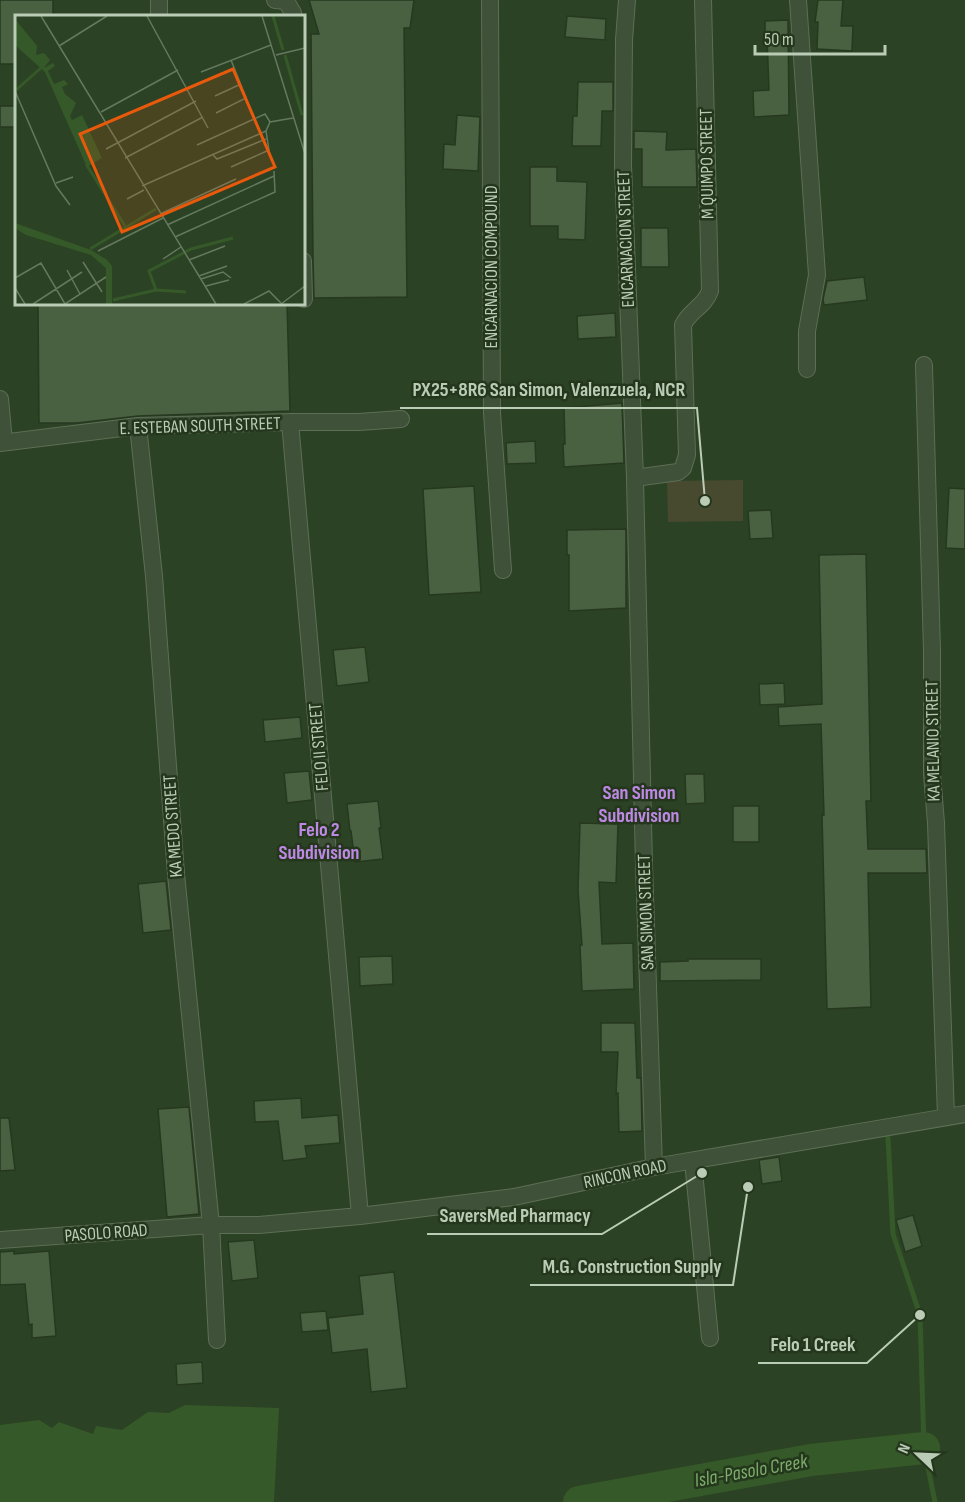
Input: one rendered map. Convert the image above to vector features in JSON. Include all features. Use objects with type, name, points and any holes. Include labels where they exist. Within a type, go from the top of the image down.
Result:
[{"type":"street","points":[[275,0],[286,1],[293,15]]},
{"type":"street","name":"ENCARNACION COMPOUND","points":[[490,0],[492,413],[503,570]]},
{"type":"street","name":"ENCARNACION STREET","points":[[627,0],[624,39],[623,165],[635,478]]},
{"type":"street","name":"M QUIMPO STREET","points":[[635,478],[678,472],[683,468],[687,455],[683,325],[707,298],[710,291],[703,0]]},
{"type":"street","points":[[798,0],[817,275],[807,332],[807,369]]},
{"type":"street","name":"KA MELANIO STREET","points":[[924,365],[932,651],[932,774],[936,823],[946,1117]]},
{"type":"street","points":[[0,399],[2,443]]},
{"type":"street","name":"E. ESTEBAN SOUTH STREET","points":[[2,443],[138,426],[359,422],[401,419]]},
{"type":"street","name":"FELO II STREET","points":[[290,422],[360,1216]]},
{"type":"street","name":"KA MEDO STREET","points":[[138,426],[154,576],[176,874],[211,1225],[217,1340]]},
{"type":"street","name":"SAN SIMON STREET","points":[[635,478],[654,1167]]},
{"type":"street","name":"RINCON ROAD","points":[[211,1225],[259,1225],[360,1216],[514,1197],[654,1167],[965,1114]]},
{"type":"street","points":[[693,1161],[710,1338]]},
{"type":"street","name":"PASOLO ROAD","points":[[0,1240],[211,1225]]},
{"type":"shaded area","points":[[743,480],[743,521],[668,522],[667,481]]},
{"type":"shaded area","points":[[185,1405],[279,1408],[274,1502],[0,1502],[0,1425],[39,1420],[52,1428],[59,1422],[93,1434],[96,1426],[122,1430],[148,1412],[169,1413]]},
{"type":"building","points":[[0,0],[53,0],[53,15],[15,15],[15,64],[0,64]]},
{"type":"building","points":[[309,0],[414,0],[410,28],[404,28],[407,297],[314,298],[311,34],[319,34]]},
{"type":"building","points":[[818,0],[843,0],[841,26],[853,26],[852,51],[817,49],[818,22],[815,22]]},
{"type":"building","points":[[567,16],[606,19],[605,40],[565,37]]},
{"type":"building","points":[[788,20],[789,115],[754,117],[753,91],[769,90],[765,21]]},
{"type":"building","points":[[578,82],[613,82],[613,111],[602,111],[601,146],[572,146],[573,116],[577,116]]},
{"type":"building","points":[[0,106],[15,106],[15,127],[0,127]]},
{"type":"building","points":[[457,115],[480,117],[478,171],[443,169],[444,144],[455,145]]},
{"type":"building","points":[[634,131],[667,132],[666,150],[696,149],[697,187],[642,187],[642,149],[634,149]]},
{"type":"building","points":[[530,167],[557,167],[557,181],[587,182],[585,240],[558,239],[558,226],[530,226]]},
{"type":"building","points":[[641,228],[668,228],[669,267],[641,267]]},
{"type":"building","points":[[864,277],[867,300],[824,305],[827,281]]},
{"type":"building","points":[[38,304],[287,304],[290,411],[138,416],[77,423],[39,423]]},
{"type":"building","points":[[615,313],[616,337],[578,339],[577,316]]},
{"type":"building","points":[[622,403],[624,463],[564,467],[564,408]]},
{"type":"building","points":[[535,441],[536,463],[507,464],[506,443]]},
{"type":"building","points":[[474,486],[481,592],[429,595],[423,489]]},
{"type":"building","points":[[949,488],[965,489],[965,549],[946,548]]},
{"type":"building","points":[[771,510],[773,538],[750,539],[748,511]]},
{"type":"building","points":[[626,529],[626,608],[569,611],[567,530]]},
{"type":"building","points":[[866,554],[871,801],[866,801],[868,849],[926,849],[927,873],[868,873],[871,1007],[827,1009],[821,724],[779,726],[778,707],[822,704],[819,555]]},
{"type":"building","points":[[365,647],[369,682],[337,686],[333,650]]},
{"type":"building","points":[[784,683],[785,704],[760,705],[759,684]]},
{"type":"building","points":[[300,717],[302,738],[265,742],[263,720]]},
{"type":"building","points":[[309,771],[312,800],[287,803],[284,773]]},
{"type":"building","points":[[685,774],[704,774],[705,803],[686,804]]},
{"type":"building","points":[[378,801],[383,859],[355,862],[347,804]]},
{"type":"building","points":[[733,806],[759,806],[759,842],[733,842]]},
{"type":"building","points":[[580,823],[618,824],[616,883],[599,882],[602,944],[633,943],[634,989],[582,991],[580,945],[582,945],[578,890]]},
{"type":"building","points":[[166,881],[171,930],[143,933],[138,884]]},
{"type":"building","points":[[392,956],[393,984],[360,986],[359,957]]},
{"type":"building","points":[[688,959],[761,959],[761,980],[660,981],[660,962],[688,961]]},
{"type":"building","points":[[601,1023],[635,1023],[637,1078],[641,1078],[642,1131],[619,1132],[618,1093],[616,1094],[618,1052],[601,1052]]},
{"type":"building","points":[[301,1098],[302,1118],[338,1115],[340,1143],[305,1146],[307,1158],[283,1161],[278,1121],[255,1122],[254,1101]]},
{"type":"building","points":[[189,1107],[199,1214],[167,1217],[158,1109]]},
{"type":"building","points":[[0,1118],[9,1118],[15,1170],[0,1171]]},
{"type":"building","points":[[779,1157],[782,1181],[762,1184],[759,1160]]},
{"type":"building","points":[[913,1215],[922,1246],[905,1252],[896,1220]]},
{"type":"building","points":[[254,1240],[258,1278],[232,1281],[228,1242]]},
{"type":"building","points":[[14,1251],[14,1254],[49,1251],[56,1336],[32,1338],[25,1284],[0,1285],[0,1252]]},
{"type":"building","points":[[394,1272],[407,1388],[371,1392],[367,1349],[332,1353],[328,1318],[363,1314],[359,1276]]},
{"type":"building","points":[[326,1311],[328,1330],[302,1332],[300,1313]]},
{"type":"building","points":[[202,1362],[203,1383],[177,1385],[176,1364]]},
{"type":"waterway","points":[[888,1138],[893,1234],[920,1315],[924,1448],[935,1502]]},
{"type":"waterway","name":"Isla-Pasolo Creek","points":[[579,1502],[811,1460],[924,1448]]},
{"type":"place","name":"PX25+8R6 San Simon, Valenzuela, NCR","points":[[705,501]]},
{"type":"place","name":"SaversMed Pharmacy","points":[[702,1173]]},
{"type":"place","name":"M.G. Construction Supply","points":[[748,1187]]},
{"type":"place","name":"Felo 1 Creek","points":[[920,1315]]},
{"type":"district","name":"San Simon Subdivision","points":[[639,804]]},
{"type":"district","name":"Felo 2 Subdivision","points":[[319,842]]}]
